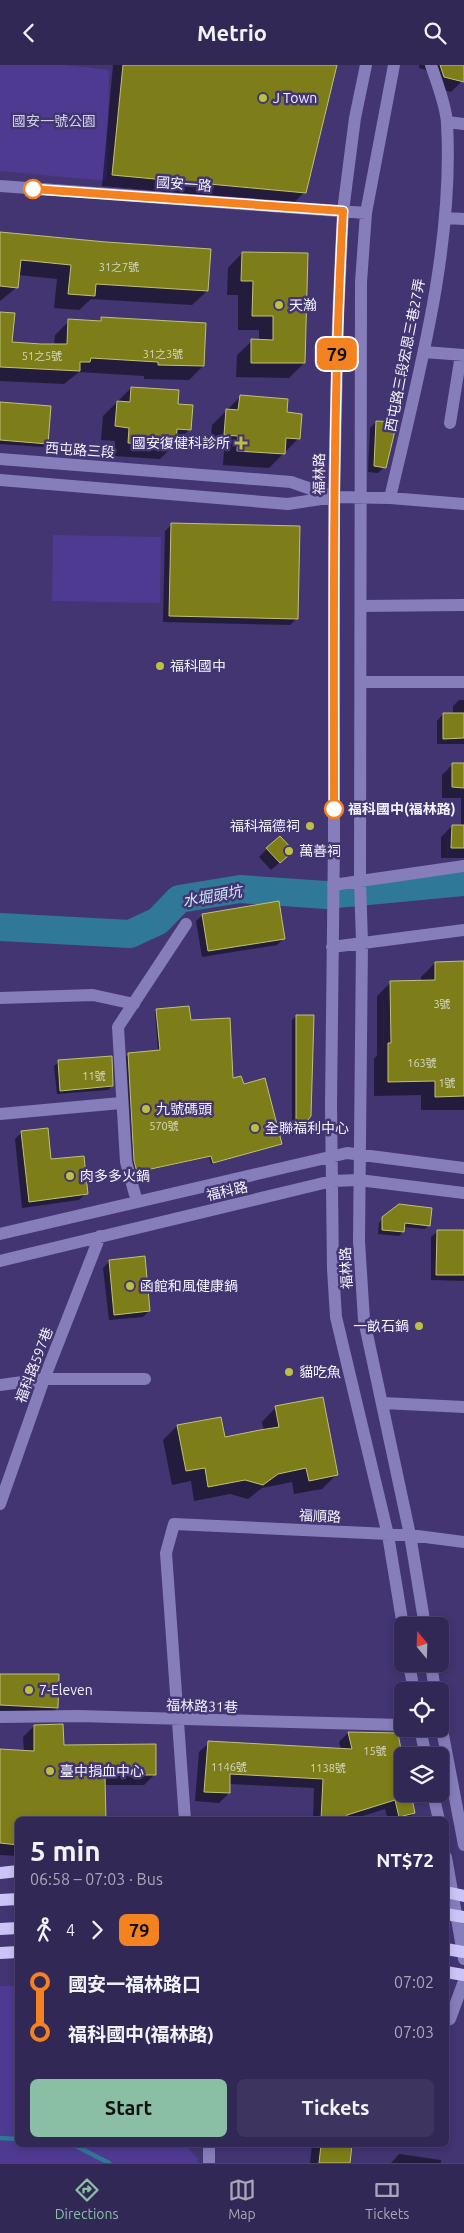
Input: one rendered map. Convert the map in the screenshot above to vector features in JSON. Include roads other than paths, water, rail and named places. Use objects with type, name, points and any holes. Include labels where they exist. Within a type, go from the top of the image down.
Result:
[{"type":"main road","points":[[0,1873],[15,1871]]},
{"type":"main road","points":[[0,1900],[15,1899]]},
{"type":"main road","points":[[0,1929],[15,1928]]},
{"type":"main road","points":[[449,1950],[464,1954]]},
{"type":"main road","points":[[0,1953],[15,1952]]},
{"type":"main road","points":[[449,1973],[464,1975]]},
{"type":"street","name":"福林路","points":[[366,65],[355,119],[343,211],[338,319],[334,497],[332,1269],[336,1317],[388,1535],[402,1617]]},
{"type":"street","points":[[360,882],[362,682],[361,282],[366,213],[394,65]]},
{"type":"street","name":"西屯路三段宏恩三巷27弄","points":[[390,498],[424,352],[446,218],[447,121],[431,65]]},
{"type":"street","points":[[447,121],[464,124]]},
{"type":"street","name":"國安一路","points":[[0,186],[366,213]]},
{"type":"street","points":[[446,218],[464,219]]},
{"type":"street","points":[[424,352],[463,355],[450,423]]},
{"type":"street","name":"西屯路三段","points":[[0,459],[291,482],[334,497]]},
{"type":"street","name":"西屯路三段","points":[[0,480],[288,503],[334,497],[361,499],[390,498],[464,505]]},
{"type":"street","points":[[361,605],[464,605]]},
{"type":"street","points":[[362,682],[464,682]]},
{"type":"street","points":[[333,885],[464,866]]},
{"type":"street","name":"福林路","points":[[360,882],[362,942],[359,1241],[364,1320],[410,1535],[424,1617]]},
{"type":"street","points":[[137,1202],[126,1162],[121,1103],[118,1027],[186,924]]},
{"type":"street","points":[[332,947],[464,930]]},
{"type":"street","points":[[0,997],[93,995],[134,1004]]},
{"type":"street","points":[[0,1114],[121,1103]]},
{"type":"street","name":"福科路","points":[[0,1234],[347,1153],[464,1167]]},
{"type":"street","name":"福科路","points":[[0,1261],[332,1181],[359,1180],[464,1193]]},
{"type":"street","name":"福科路597巷","points":[[0,1504],[44,1379],[100,1236]]},
{"type":"street","points":[[0,1385],[44,1379],[145,1379]]},
{"type":"street","points":[[383,1403],[464,1407]]},
{"type":"street","name":"福順路","points":[[179,1720],[166,1553],[174,1524],[410,1535],[464,1542]]},
{"type":"street","name":"福林路31巷","points":[[0,1717],[78,1716],[394,1725]]},
{"type":"street","points":[[179,1720],[185,1817]]},
{"type":"street","points":[[443,1737],[464,1845]]},
{"type":"street","points":[[435,1802],[438,1817]]},
{"type":"street","points":[[449,1871],[464,1954]]},
{"type":"street","points":[[449,2020],[464,1981]]},
{"type":"street","points":[[209,2147],[209,2163]]},
{"type":"waterway","name":"水堀頭坑","points":[[0,927],[130,934],[158,921],[179,899],[240,889],[326,895],[464,882]]},
{"type":"waterway","points":[[0,2138],[15,2139]]},
{"type":"waterway","points":[[78,2147],[109,2163]]},
{"type":"place","name":"J Town","points":[[263,98]]},
{"type":"place","name":"天瀚","points":[[279,305]]},
{"type":"place","name":"國安復健科診所","points":[[241,443]]},
{"type":"place","name":"福科國中","points":[[160,666]]},
{"type":"place","name":"福科國中(福林路)","points":[[334,809]]},
{"type":"place","name":"福科福德祠","points":[[310,826]]},
{"type":"place","name":"萬善祠","points":[[289,851]]},
{"type":"place","name":"九號碼頭","points":[[146,1109]]},
{"type":"place","name":"全聯福利中心","points":[[255,1128]]},
{"type":"place","name":"肉多多火鍋","points":[[70,1176]]},
{"type":"place","name":"函館和風健康鍋","points":[[130,1286]]},
{"type":"place","name":"一畝石鍋","points":[[419,1326]]},
{"type":"place","name":"貓吃魚","points":[[289,1372]]},
{"type":"place","name":"7-Eleven","points":[[29,1690]]},
{"type":"place","name":"臺中捐血中心","points":[[50,1771]]},
{"type":"park label","name":"國安一號公園","points":[[54,121]]}]
